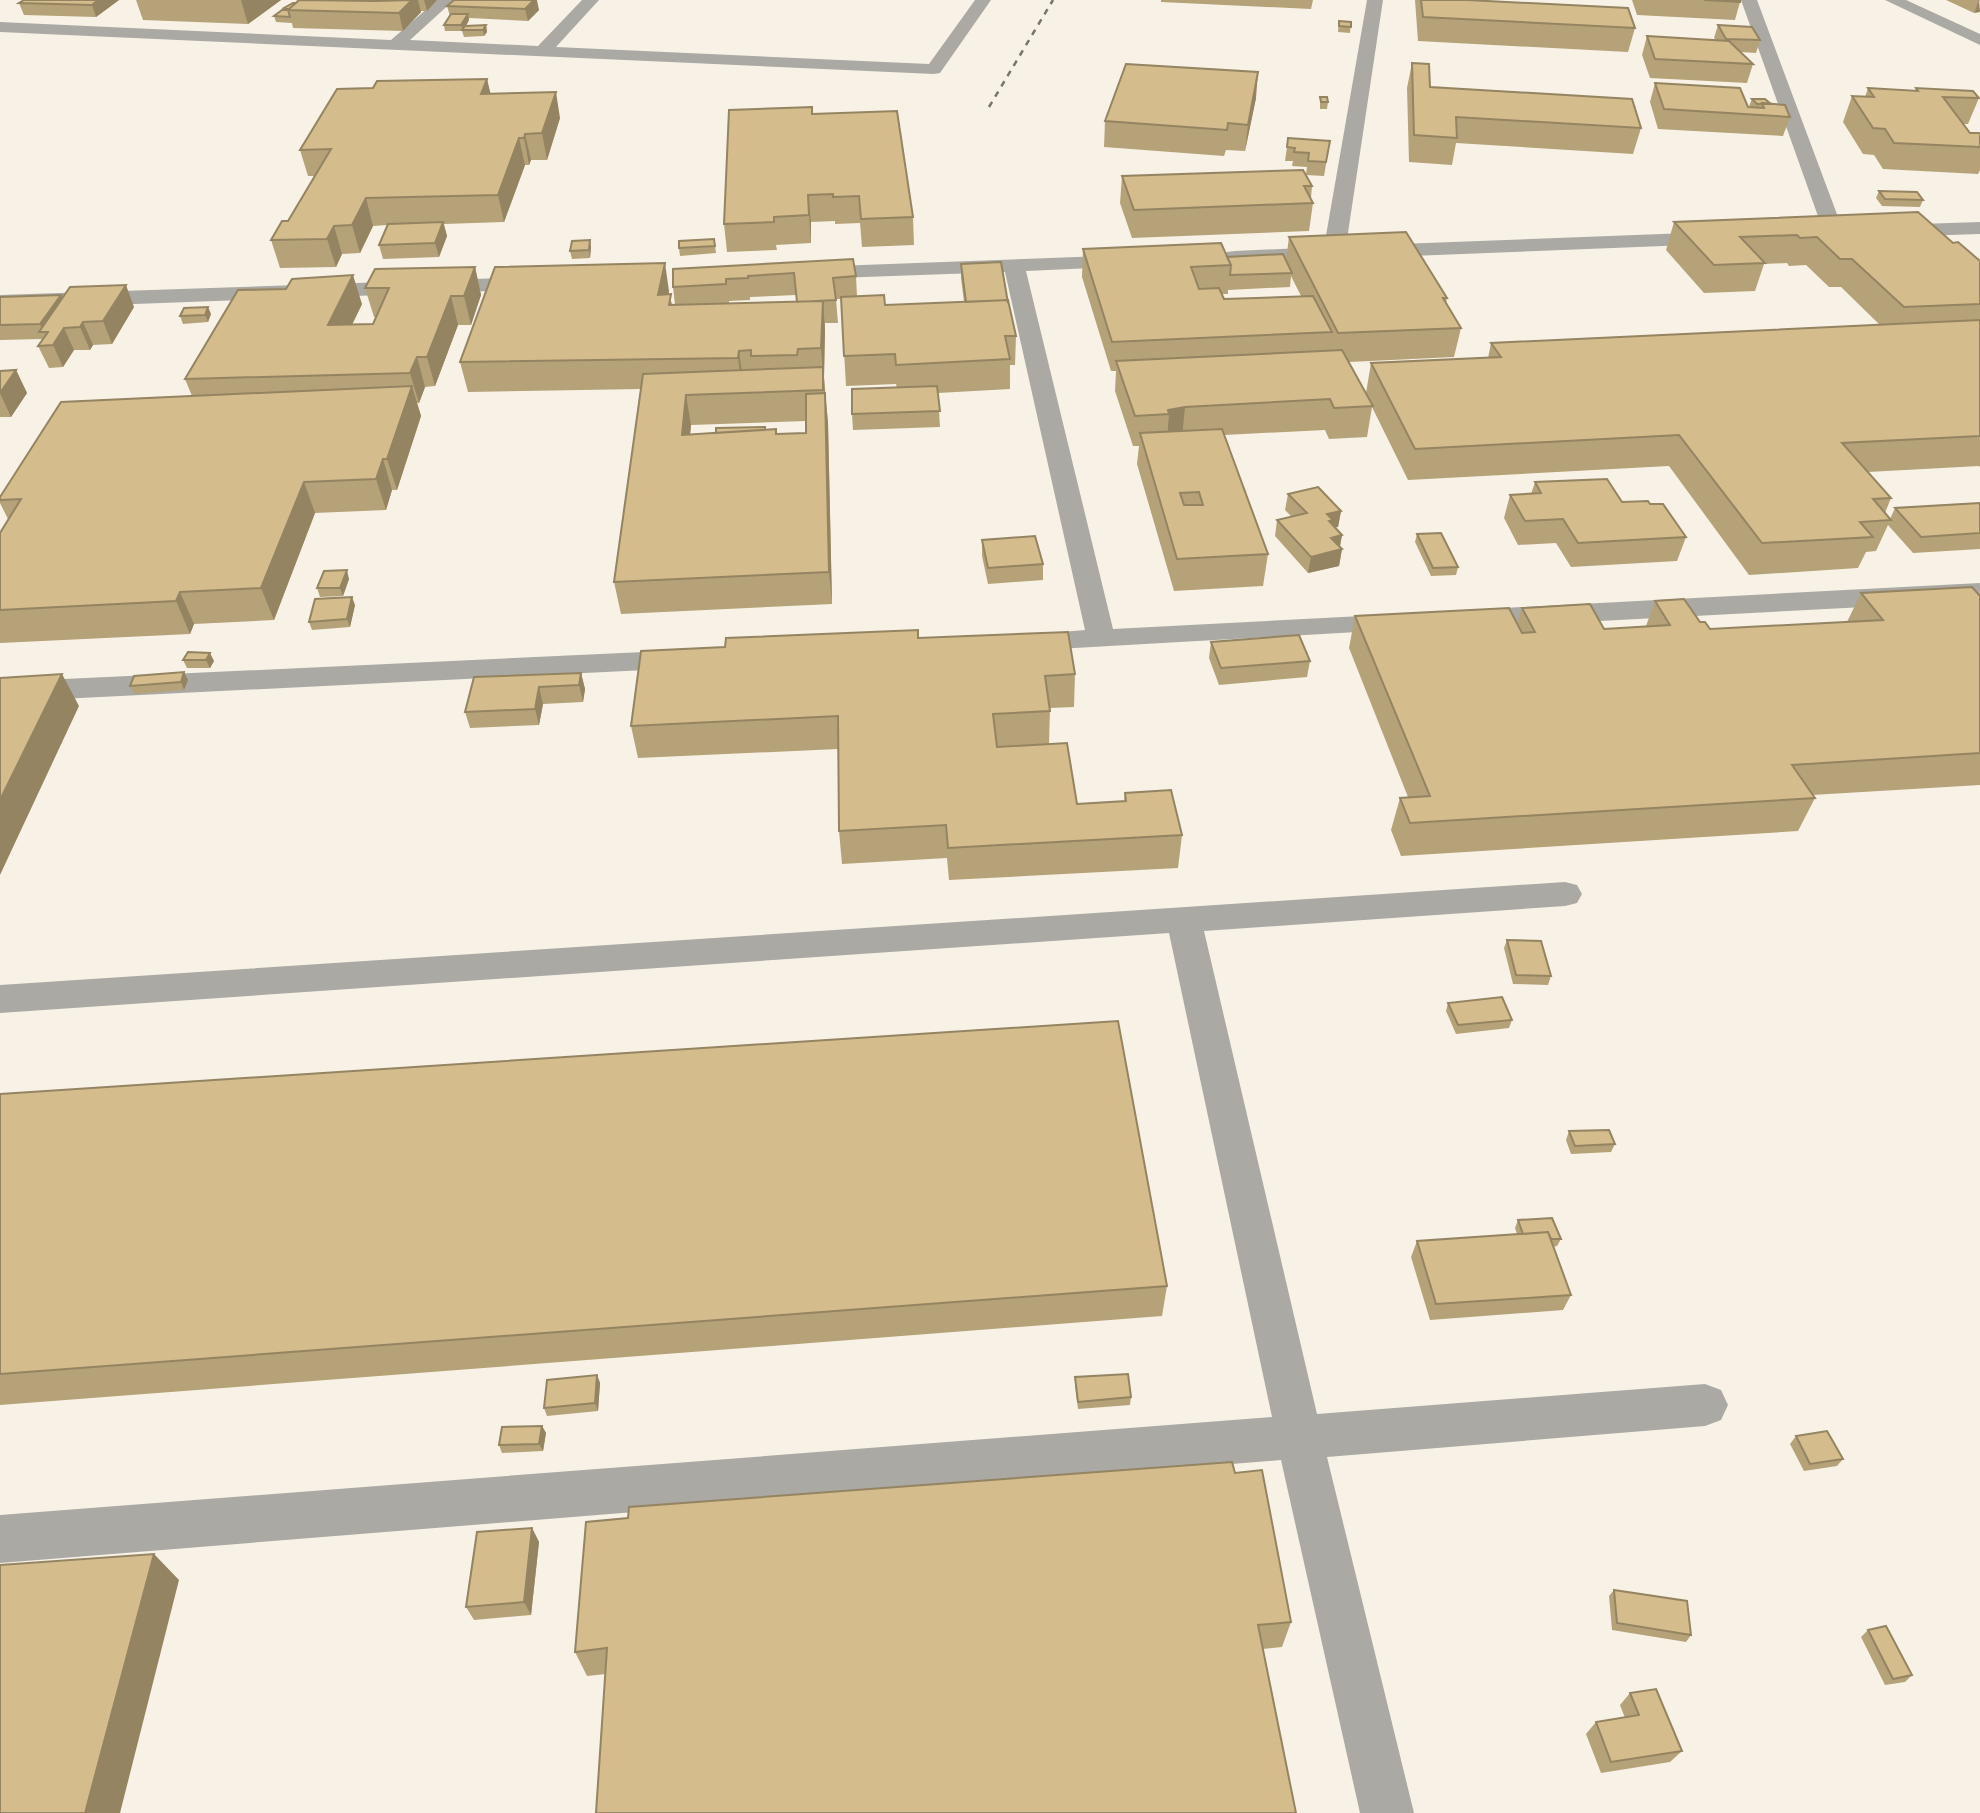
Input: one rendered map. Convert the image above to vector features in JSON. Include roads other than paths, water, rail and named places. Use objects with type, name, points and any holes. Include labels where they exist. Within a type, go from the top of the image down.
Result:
[{"type":"street","points":[[396,44],[446,0]]},
{"type":"street","points":[[543,51],[591,0]]},
{"type":"street","points":[[0,27],[934,69],[983,0]]},
{"type":"street","points":[[1334,253],[1375,0]]},
{"type":"street","points":[[1749,0],[1834,233]]},
{"type":"street","points":[[1894,0],[1980,40]]},
{"type":"street","points":[[1806,234],[1980,228]]},
{"type":"street","points":[[1209,258],[1736,237]]},
{"type":"street","points":[[793,274],[1153,260]]},
{"type":"street","points":[[1014,266],[1101,638]]},
{"type":"street","points":[[0,302],[559,283]]},
{"type":"street","points":[[989,644],[1980,592]]},
{"type":"street","points":[[0,692],[711,657]]},
{"type":"street","points":[[0,999],[1565,894]]},
{"type":"street","points":[[1184,920],[1299,1437],[1387,1813]]},
{"type":"street","points":[[0,1539],[1705,1405]]},
{"type":"railway","points":[[989,107],[1053,0]]}]
